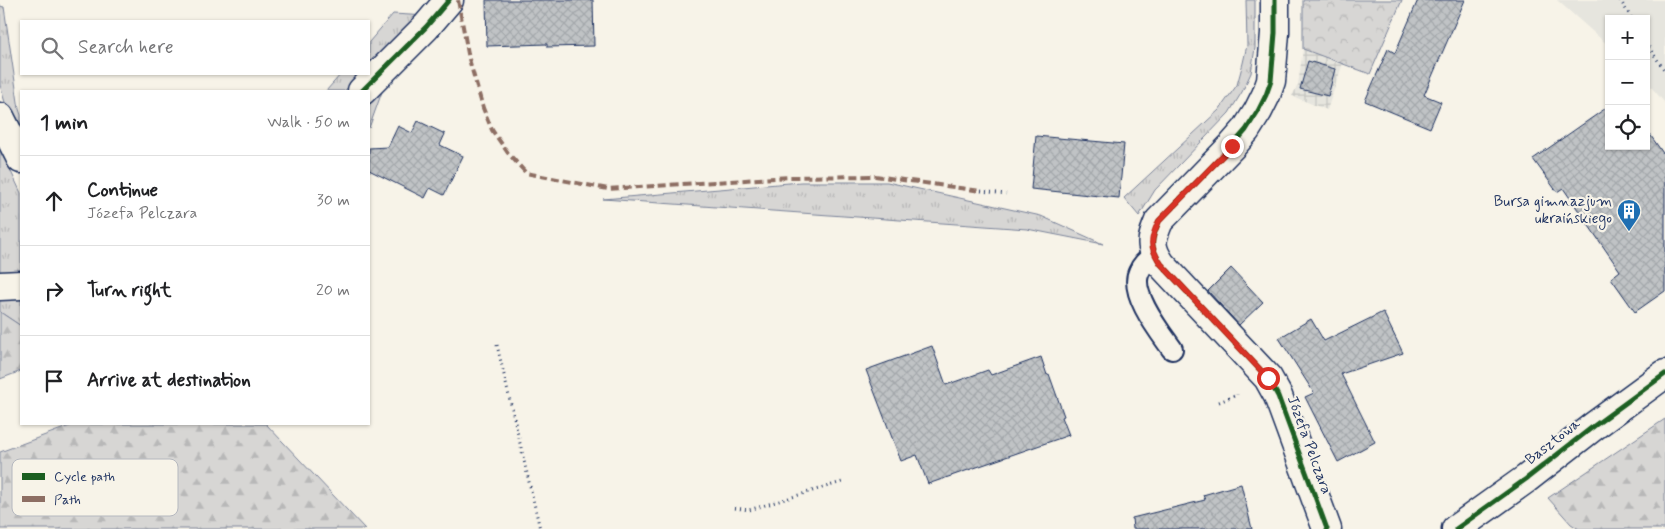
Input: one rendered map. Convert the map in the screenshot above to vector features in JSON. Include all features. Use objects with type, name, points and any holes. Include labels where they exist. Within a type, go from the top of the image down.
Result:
[{"type":"street","points":[[363,90],[426,27],[449,0]]},
{"type":"street","points":[[1154,245],[1159,221],[1246,130],[1266,95],[1271,80],[1275,33],[1275,0]]},
{"type":"street","points":[[0,118],[20,157]]},
{"type":"street","name":"Józefa Pelczara","points":[[1154,245],[1161,264],[1268,378],[1278,396],[1327,529]]},
{"type":"street","points":[[0,286],[20,285]]},
{"type":"street","name":"Basztowa","points":[[1456,529],[1526,479],[1665,374]]},
{"type":"lane","points":[[1154,245],[1138,274],[1138,293],[1155,326],[1172,349]]},
{"type":"path","points":[[1620,0],[1629,15]]},
{"type":"path","points":[[1650,49],[1665,71]]},
{"type":"path","points":[[981,191],[1006,194]]},
{"type":"path","points":[[497,345],[540,529]]},
{"type":"path","points":[[1219,402],[1237,395]]},
{"type":"path","points":[[735,508],[749,510],[842,482]]},
{"type":"shaded area","points":[[1557,0],[1665,0],[1665,103],[1650,86],[1650,15],[1605,15],[1605,42]]},
{"type":"shaded area","points":[[1303,49],[1343,63],[1327,110],[1292,96],[1298,85]]},
{"type":"green space","points":[[430,0],[439,0],[428,17],[370,68],[370,41],[393,14],[427,16]]},
{"type":"green space","points":[[1246,0],[1255,0],[1255,48],[1251,73],[1242,92],[1229,113],[1155,190],[1139,216],[1124,198],[1219,110],[1237,85],[1247,45]]},
{"type":"green space","points":[[1303,0],[1402,0],[1370,74],[1303,49]]},
{"type":"green space","points":[[0,6],[4,7],[20,112],[20,138],[10,120],[0,85]]},
{"type":"green space","points":[[340,75],[363,75],[345,90],[327,90]]},
{"type":"green space","points":[[383,89],[370,125],[370,101]]},
{"type":"green space","points":[[0,148],[20,191],[20,276],[0,277]]},
{"type":"green space","points":[[801,182],[887,182],[1041,216],[1103,244],[1027,229],[603,199]]},
{"type":"green space","points":[[0,294],[20,296],[20,325],[0,312]]},
{"type":"green space","points":[[0,312],[20,325],[20,371],[0,379]]},
{"type":"green space","points":[[1665,419],[1665,529],[1579,529],[1571,524],[1548,498]]},
{"type":"green space","points":[[72,425],[267,425],[365,529],[0,529],[0,452]]},
{"type":"building","points":[[486,0],[593,0],[594,46],[547,47],[547,44],[487,46]]},
{"type":"building","points":[[1418,0],[1465,0],[1424,95],[1441,102],[1430,128],[1365,101],[1388,49],[1395,53]]},
{"type":"building","points":[[1308,61],[1335,69],[1328,96],[1300,89]]},
{"type":"building","name":"Bursa gimnazjum ukraińskiego","points":[[1605,109],[1605,150],[1650,150],[1650,135],[1665,156],[1665,291],[1635,312],[1611,278],[1620,271],[1563,188],[1557,192],[1533,159]]},
{"type":"building","points":[[418,121],[445,134],[440,145],[463,156],[444,195],[430,188],[425,198],[370,170],[370,148],[388,147],[398,126],[412,133]]},
{"type":"building","points":[[1036,136],[1124,144],[1119,198],[1031,189]]},
{"type":"building","points":[[1231,268],[1263,302],[1239,325],[1208,291]]},
{"type":"building","points":[[1383,312],[1403,353],[1341,374],[1375,442],[1338,462],[1305,397],[1314,393],[1279,338],[1311,319],[1324,341]]},
{"type":"building","points":[[932,346],[946,385],[988,370],[991,375],[1041,357],[1047,375],[1049,374],[1069,435],[928,484],[917,455],[901,461],[866,370]]},
{"type":"building","points":[[1241,484],[1252,529],[1133,529],[1132,518],[1205,500],[1203,495]]},
{"type":"marked path","points":[[458,0],[469,59],[483,108],[492,130],[508,153],[526,173],[608,189],[790,177],[875,176],[981,191]]},
{"type":"cycle path","points":[[363,90],[426,27],[449,0]]},
{"type":"cycle path","points":[[1275,0],[1275,33],[1271,81],[1258,111],[1246,130],[1232,146],[1159,221],[1152,243],[1154,252],[1161,264],[1268,378],[1278,396],[1327,529]]},
{"type":"cycle path","points":[[1456,529],[1526,479],[1665,374]]},
{"type":"place","name":"Bursa gimnazjum ukraińskiego","points":[[1629,232]]},
{"type":"route","points":[[1232,146],[1159,221],[1152,236],[1152,245],[1161,264],[1268,378]]}]
